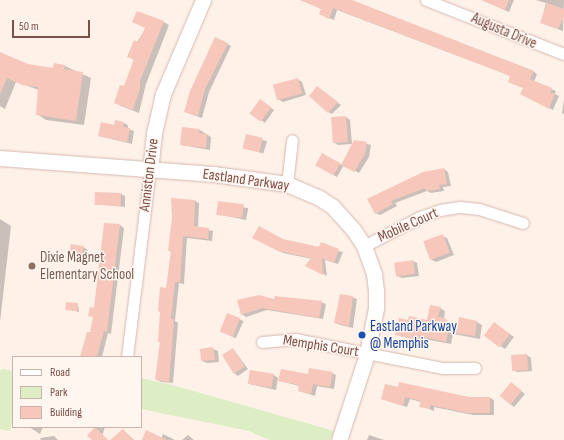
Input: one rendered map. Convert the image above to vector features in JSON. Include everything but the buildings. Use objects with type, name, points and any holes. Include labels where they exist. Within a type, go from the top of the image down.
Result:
[{"type":"street","name":"Anniston Drive","points":[[127,356],[154,133],[163,94],[203,0]]},
{"type":"street","name":"Augusta Drive","points":[[426,0],[451,4],[562,54]]},
{"type":"street","points":[[287,184],[292,140]]},
{"type":"street","name":"Eastland Parkway","points":[[0,158],[150,171],[213,174],[287,184],[318,197],[332,206],[353,229],[364,246],[374,274],[376,291],[376,308],[367,354],[339,440]]},
{"type":"street","name":"Mobile Court","points":[[364,246],[420,217],[440,210],[479,209],[523,223]]},
{"type":"street","name":"Memphis Court","points":[[262,342],[295,339],[444,368],[475,368]]},
{"type":"green space","points":[[0,370],[12,371],[12,422],[10,431],[0,429]]},
{"type":"green space","points":[[142,378],[172,385],[334,431],[330,440],[270,440],[249,431],[142,409]]},
{"type":"place","name":"Dixie Magnet Elementary School","points":[[32,266]]},
{"type":"place","name":"Eastland Parkway @ Memphis","points":[[362,335]]}]
